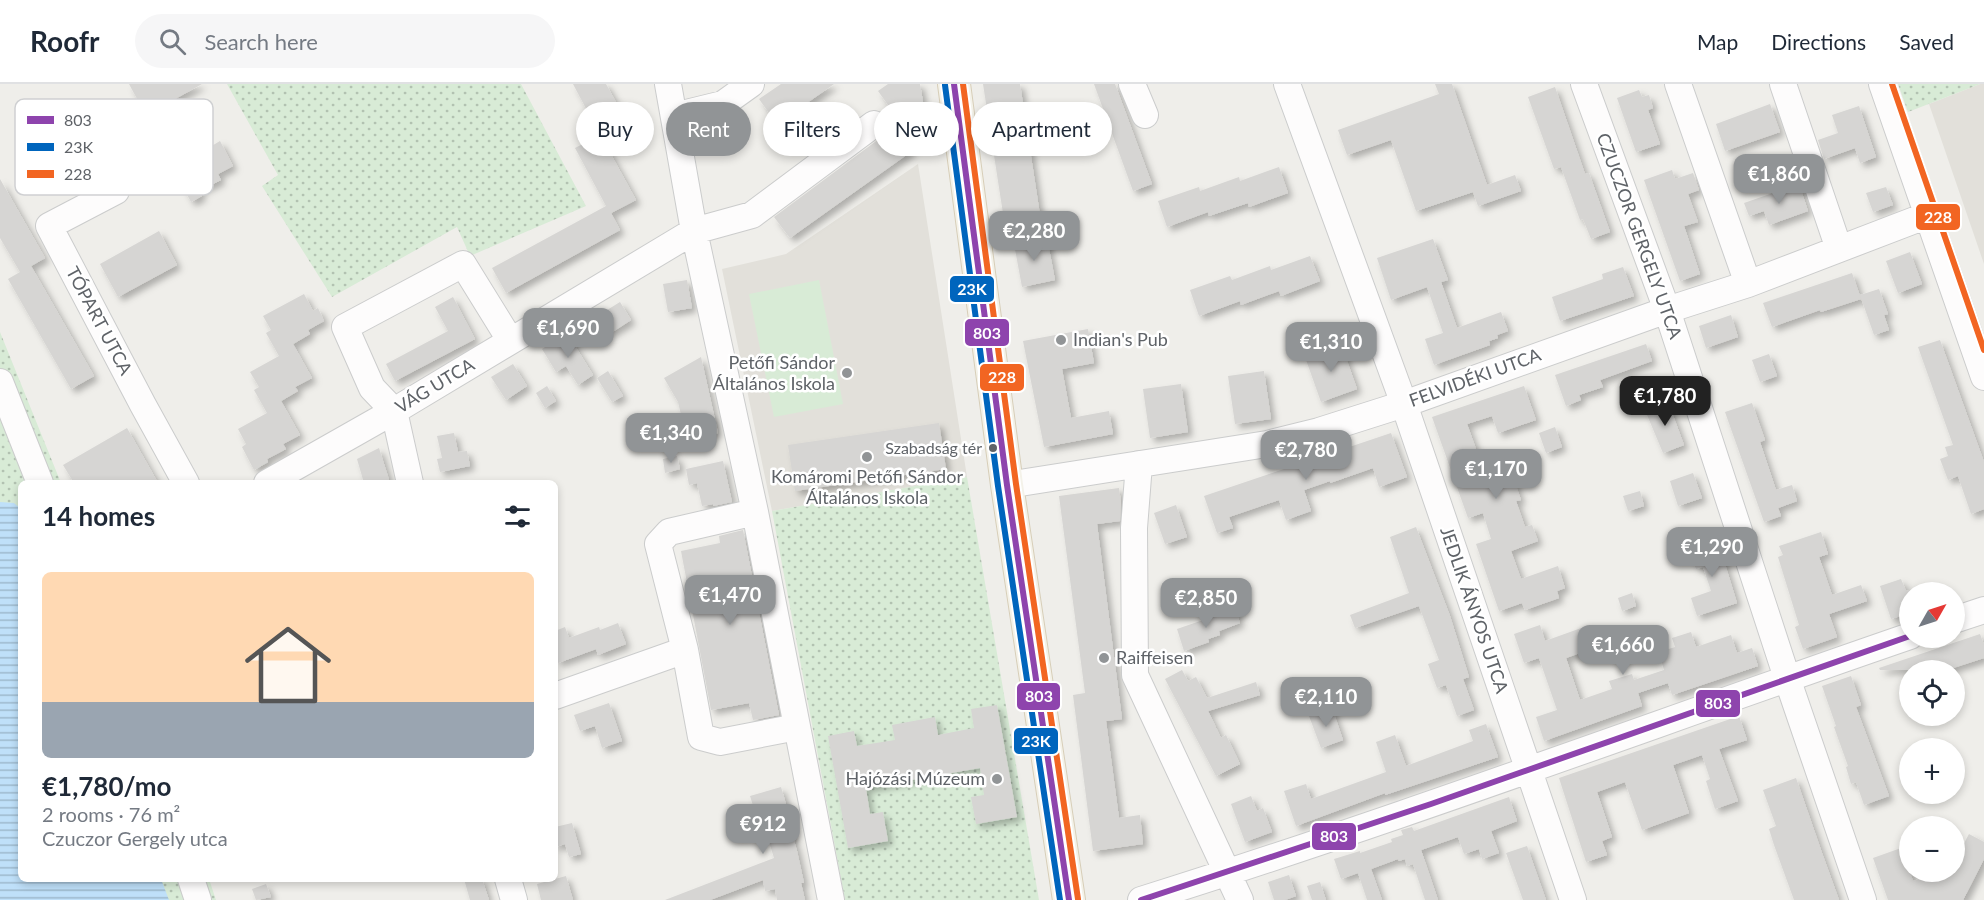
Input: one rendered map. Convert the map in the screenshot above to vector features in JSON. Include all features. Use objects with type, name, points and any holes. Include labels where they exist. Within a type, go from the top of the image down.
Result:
[{"type":"main road","points":[[954,84],[1007,485],[1069,900]]},
{"type":"street","points":[[668,84],[671,102]]},
{"type":"street","points":[[726,102],[752,84]]},
{"type":"street","points":[[1132,84],[1145,115]]},
{"type":"street","name":"JEDLIK ÁNYOS UTCA","points":[[1287,84],[1404,404],[1573,900]]},
{"type":"street","name":"CZUCZOR GERGELY UTCA","points":[[1584,84],[1667,310],[1787,678],[1863,900]]},
{"type":"street","points":[[1678,84],[1748,284]]},
{"type":"street","points":[[1783,84],[1839,249]]},
{"type":"street","points":[[1882,84],[1984,377]]},
{"type":"street","name":"VÁG UTCA","points":[[272,480],[394,411],[694,231],[752,215],[874,124]]},
{"type":"street","points":[[681,156],[694,231],[755,512],[831,900]]},
{"type":"street","name":"TÓPART UTCA","points":[[108,195],[49,226],[142,405],[184,480]]},
{"type":"street","name":"FELVIDÉKI UTCA","points":[[1007,485],[1267,444],[1319,431],[1404,404],[1667,310],[1748,284],[1928,215]]},
{"type":"street","points":[[409,480],[394,411],[372,388],[345,327],[463,264],[510,340]]},
{"type":"street","points":[[0,382],[39,480]]},
{"type":"street","points":[[1139,464],[1134,528],[1135,675],[1240,900]]},
{"type":"street","points":[[755,512],[669,532],[658,544],[685,650],[701,737],[720,742],[797,727]]},
{"type":"street","points":[[1965,616],[1984,610]]},
{"type":"street","points":[[1141,900],[1228,873],[1529,771],[1899,640]]},
{"type":"street","points":[[558,695],[685,650]]},
{"type":"street","points":[[192,882],[198,900]]},
{"type":"street","points":[[509,882],[514,900]]},
{"type":"shaded area","points":[[1984,84],[1984,264],[1929,104]]},
{"type":"shaded area","name":"Petőfi Sándor Általános Iskola","points":[[918,164],[967,477],[772,511],[722,269],[786,254]]},
{"type":"green space","points":[[227,84],[521,84],[586,206],[470,256],[457,227],[332,297],[262,186],[278,175]]},
{"type":"green space","points":[[1898,84],[1980,84],[1908,112]]},
{"type":"green space","points":[[819,280],[843,404],[774,417],[749,294]]},
{"type":"green space","points":[[0,332],[60,480],[18,480],[18,882],[210,882],[216,900],[0,900]]},
{"type":"green space","name":"Szabadság tér","points":[[967,477],[1039,900],[845,900],[772,511]]},
{"type":"water","points":[[0,502],[14,503],[18,506],[18,882],[162,882],[169,900],[0,900]]},
{"type":"building","points":[[129,84],[202,84],[175,99],[137,99]]},
{"type":"building","points":[[573,84],[606,84],[616,102],[583,102]]},
{"type":"building","points":[[781,84],[834,84],[808,102],[763,102],[763,105],[759,99]]},
{"type":"building","points":[[888,84],[920,84],[923,102],[886,102],[878,91]]},
{"type":"building","points":[[983,84],[1020,84],[1023,102],[986,102]]},
{"type":"building","points":[[1094,84],[1115,84],[1152,184],[1133,191],[1112,133],[1112,102],[1101,102]]},
{"type":"building","points":[[1435,84],[1452,84],[1487,185],[1515,175],[1521,191],[1478,206],[1473,192],[1416,211],[1391,140],[1347,155],[1338,130],[1439,94]]},
{"type":"building","points":[[1555,87],[1585,174],[1589,173],[1610,232],[1591,239],[1583,219],[1580,220],[1561,167],[1554,169],[1528,97]]},
{"type":"building","points":[[1639,90],[1642,97],[1649,95],[1653,108],[1648,110],[1660,144],[1636,152],[1617,98]]},
{"type":"building","points":[[1770,104],[1780,132],[1725,151],[1716,124]]},
{"type":"building","points":[[1859,106],[1876,157],[1860,163],[1855,148],[1824,159],[1818,140],[1838,133],[1832,115]]},
{"type":"building","points":[[220,141],[233,166],[218,174],[221,180],[213,184],[213,145]]},
{"type":"building","points":[[874,143],[874,156],[905,156],[790,238],[774,217],[856,156],[862,156],[862,152]]},
{"type":"building","points":[[579,156],[612,156],[636,200],[611,213],[620,230],[506,293],[492,268],[606,206]]},
{"type":"building","points":[[994,156],[1031,156],[1040,215],[1004,220]]},
{"type":"building","points":[[1279,167],[1288,193],[1249,207],[1248,203],[1209,216],[1208,212],[1167,227],[1158,201],[1199,187],[1200,191],[1239,177],[1240,181]]},
{"type":"building","points":[[1672,170],[1675,179],[1693,173],[1699,190],[1688,194],[1698,222],[1684,226],[1700,274],[1680,281],[1644,180]]},
{"type":"building","points":[[0,179],[45,258],[31,266],[94,376],[71,389],[8,279],[20,272],[0,238]]},
{"type":"building","points":[[1799,184],[1808,211],[1769,225],[1764,211],[1749,216],[1744,203]]},
{"type":"building","points":[[1886,187],[1893,205],[1873,212],[1866,193]]},
{"type":"building","points":[[187,195],[201,195],[202,196],[191,202]]},
{"type":"building","points":[[159,231],[177,265],[118,297],[100,264]]},
{"type":"building","points":[[1047,238],[1055,280],[1022,287],[1014,244]]},
{"type":"building","points":[[1433,239],[1448,280],[1441,282],[1457,328],[1501,312],[1508,331],[1489,341],[1490,345],[1434,365],[1425,339],[1443,333],[1427,287],[1391,300],[1377,258]]},
{"type":"building","points":[[1910,252],[1922,284],[1898,293],[1886,261]]},
{"type":"building","points":[[1310,256],[1320,281],[1281,296],[1279,291],[1241,305],[1240,301],[1199,316],[1190,290],[1230,276],[1232,280],[1270,266],[1271,270]]},
{"type":"building","points":[[1623,267],[1634,296],[1560,321],[1552,297],[1603,279],[1602,274]]},
{"type":"building","points":[[1852,273],[1861,299],[1821,312],[1820,310],[1772,327],[1763,303]]},
{"type":"building","points":[[687,280],[692,308],[668,312],[663,284]]},
{"type":"building","points":[[1879,289],[1888,314],[1884,315],[1889,330],[1874,335],[1860,295]]},
{"type":"building","points":[[304,294],[313,311],[318,308],[324,321],[308,330],[310,334],[293,344],[312,378],[295,387],[298,391],[281,401],[300,435],[283,444],[286,449],[267,459],[268,462],[254,470],[242,447],[246,444],[238,429],[267,413],[254,390],[259,387],[250,372],[279,356],[266,333],[271,330],[263,316]]},
{"type":"building","points":[[453,297],[475,339],[395,381],[386,364],[448,331],[435,307]]},
{"type":"building","points":[[620,302],[631,320],[611,333],[599,315]]},
{"type":"building","points":[[1731,315],[1738,337],[1706,348],[1699,326]]},
{"type":"building","points":[[1088,329],[1094,363],[1062,369],[1071,418],[1109,411],[1113,434],[1044,447],[1023,341]]},
{"type":"building","points":[[567,333],[593,375],[578,385],[566,366],[556,372],[542,349]]},
{"type":"building","points":[[1940,340],[1984,462],[1984,509],[1971,514],[1958,476],[1948,480],[1940,459],[1948,456],[1945,447],[1953,445],[1918,347]]},
{"type":"building","points":[[1341,344],[1357,389],[1321,402],[1305,357]]},
{"type":"building","points":[[1646,344],[1652,361],[1600,380],[1603,387],[1579,395],[1581,400],[1566,406],[1555,375]]},
{"type":"building","points":[[1769,354],[1777,376],[1760,382],[1752,360]]},
{"type":"building","points":[[701,357],[718,433],[687,440],[678,402],[664,378]]},
{"type":"building","points":[[513,364],[527,386],[506,400],[491,377]]},
{"type":"building","points":[[608,371],[623,396],[612,402],[597,378]]},
{"type":"building","points":[[1264,371],[1271,419],[1235,424],[1228,376]]},
{"type":"building","points":[[1181,384],[1188,432],[1150,438],[1143,389]]},
{"type":"building","points":[[547,386],[556,401],[545,408],[536,393]]},
{"type":"building","points":[[1524,386],[1536,420],[1498,433],[1492,416],[1467,424],[1490,488],[1514,480],[1521,500],[1516,501],[1525,527],[1532,525],[1538,541],[1511,551],[1521,579],[1558,566],[1565,588],[1557,591],[1559,598],[1525,610],[1522,603],[1499,611],[1476,544],[1491,539],[1483,513],[1468,518],[1432,417]]},
{"type":"building","points":[[1668,402],[1684,445],[1663,453],[1645,410]]},
{"type":"building","points":[[1752,403],[1765,440],[1760,442],[1776,490],[1792,485],[1797,501],[1778,508],[1781,516],[1764,522],[1725,412]]},
{"type":"building","name":"Komáromi Petőfi Sándor Általános Iskola","points":[[939,423],[946,469],[795,491],[788,445]]},
{"type":"building","points":[[1555,427],[1562,447],[1546,453],[1539,433]]},
{"type":"building","points":[[127,428],[156,480],[72,480],[63,465]]},
{"type":"building","points":[[454,433],[458,452],[467,451],[470,466],[440,472],[437,459],[442,458],[437,436]]},
{"type":"building","points":[[1391,433],[1407,477],[1379,487],[1373,468],[1304,490],[1311,511],[1286,520],[1279,500],[1229,517],[1233,528],[1217,533],[1204,496]]},
{"type":"building","points":[[379,448],[389,480],[363,480],[357,459]]},
{"type":"building","points":[[677,456],[680,469],[665,473],[663,459]]},
{"type":"building","points":[[723,461],[732,502],[702,506],[697,483],[689,485],[686,469]]},
{"type":"building","points":[[1693,473],[1702,498],[1678,506],[1670,481]]},
{"type":"building","points":[[1119,488],[1120,521],[1097,524],[1122,719],[1106,721],[1119,818],[1140,815],[1143,844],[1093,851],[1073,695],[1085,693],[1059,496]]},
{"type":"building","points":[[1640,491],[1644,506],[1628,511],[1623,496]]},
{"type":"building","points":[[1176,505],[1187,537],[1165,544],[1154,513]]},
{"type":"building","points":[[1416,527],[1450,616],[1469,677],[1463,679],[1474,710],[1457,716],[1446,685],[1437,688],[1428,664],[1439,660],[1419,606],[1355,628],[1350,615],[1409,593],[1390,537]]},
{"type":"building","points":[[743,530],[779,715],[753,720],[749,703],[711,710],[681,551],[720,543],[719,536]]},
{"type":"building","points":[[1821,532],[1828,554],[1819,557],[1832,595],[1861,585],[1867,601],[1829,614],[1837,637],[1803,649],[1795,627],[1799,625],[1778,557],[1783,555],[1779,546]]},
{"type":"building","points":[[1717,538],[1737,603],[1697,616],[1691,598],[1711,591],[1703,567],[1696,569],[1688,548]]},
{"type":"building","points":[[1901,579],[1902,582],[1899,582],[1899,616],[1891,619],[1880,586]]},
{"type":"building","points":[[1632,593],[1636,606],[1622,611],[1618,598]]},
{"type":"building","points":[[1235,609],[1240,623],[1219,631],[1220,635],[1208,639],[1209,642],[1184,651],[1177,629]]},
{"type":"building","points":[[618,623],[626,644],[598,655],[596,649],[558,663],[558,630],[565,627],[569,638],[599,627],[600,630]]},
{"type":"building","points":[[1540,625],[1545,641],[1584,627],[1591,649],[1566,658],[1580,700],[1612,689],[1609,681],[1632,674],[1634,680],[1664,670],[1659,652],[1675,647],[1672,638],[1691,632],[1696,647],[1731,635],[1737,653],[1752,648],[1758,666],[1672,695],[1668,683],[1638,693],[1642,706],[1544,741],[1536,717],[1557,710],[1539,658],[1524,663],[1514,634]]},
{"type":"building","points":[[1980,634],[1984,645],[1984,658],[1965,664],[1965,660],[1903,660],[1938,648],[1965,648],[1965,639]]},
{"type":"building","points":[[1899,661],[1899,670],[1880,670],[1879,668]]},
{"type":"building","points":[[1182,670],[1188,681],[1196,677],[1207,698],[1256,682],[1260,695],[1208,711],[1221,738],[1226,735],[1240,764],[1216,776],[1165,679]]},
{"type":"building","points":[[1851,676],[1861,705],[1856,707],[1889,796],[1864,805],[1856,782],[1851,784],[1846,767],[1848,766],[1822,686]]},
{"type":"building","points":[[609,703],[622,741],[602,748],[595,726],[580,731],[574,715]]},
{"type":"building","points":[[997,705],[1017,817],[976,824],[971,797],[984,795],[980,768],[866,788],[870,814],[883,812],[888,841],[848,848],[828,736],[854,731],[857,746],[895,740],[892,725],[935,717],[938,735],[974,728],[971,709]]},
{"type":"building","points":[[1332,708],[1343,740],[1321,748],[1309,716]]},
{"type":"building","points":[[1739,716],[1747,740],[1719,749],[1738,801],[1715,809],[1706,781],[1710,779],[1702,755],[1673,765],[1689,813],[1642,830],[1625,782],[1597,792],[1612,837],[1602,841],[1607,855],[1586,862],[1559,778]]},
{"type":"building","points":[[1486,724],[1498,757],[1385,795],[1385,793],[1296,826],[1284,791],[1306,784],[1311,799],[1386,772],[1376,742],[1395,735],[1406,766],[1473,741],[1469,730]]},
{"type":"building","points":[[1796,778],[1839,900],[1794,900],[1774,845],[1769,829],[1776,826],[1763,790]]},
{"type":"building","points":[[781,787],[804,883],[801,883],[805,900],[777,900],[775,889],[765,891],[763,880],[710,900],[665,900],[774,858],[764,825],[734,835],[731,822],[756,815],[750,796]]},
{"type":"building","points":[[1251,796],[1257,811],[1263,808],[1272,832],[1245,842],[1231,804]]},
{"type":"building","points":[[1509,797],[1517,821],[1491,831],[1499,853],[1482,859],[1479,849],[1464,854],[1458,837],[1421,850],[1438,900],[1425,900],[1413,864],[1407,866],[1405,859],[1399,861],[1398,859],[1371,869],[1382,900],[1367,900],[1358,873],[1341,879],[1334,859],[1392,842],[1391,839],[1403,835],[1401,830],[1412,827],[1414,831]]},
{"type":"building","points":[[572,823],[581,854],[569,857],[565,844],[558,846],[558,826]]},
{"type":"building","points":[[1969,834],[1984,842],[1984,859],[1963,900],[1888,900],[1873,858],[1899,849],[1899,882],[1965,882],[1965,841]]},
{"type":"building","points":[[1527,846],[1546,900],[1523,900],[1506,853]]},
{"type":"building","points":[[1289,875],[1296,896],[1285,900],[1274,900],[1268,882]]},
{"type":"building","points":[[566,876],[573,900],[541,900],[537,884],[558,882],[558,878]]},
{"type":"building","points":[[465,882],[483,882],[489,900],[470,900]]},
{"type":"building","points":[[1320,882],[1326,900],[1312,900],[1307,886]]},
{"type":"building","points":[[266,884],[271,897],[256,900],[252,889]]},
{"type":"transit line","name":"803","points":[[954,84],[1007,485],[1069,900]]},
{"type":"transit line","name":"228","points":[[963,84],[1016,484],[1078,899]]},
{"type":"transit line","name":"228","points":[[1892,84],[1984,350]]},
{"type":"transit line","name":"23K","points":[[945,85],[998,486],[1060,900]]},
{"type":"transit line","name":"803","points":[[1141,900],[1431,804],[1899,640]]},
{"type":"place","name":"Indian's Pub","points":[[1061,340]]},
{"type":"place","name":"Petőfi Sándor Általános Iskola","points":[[847,373]]},
{"type":"place","name":"Szabadság tér","points":[[993,448]]},
{"type":"place","name":"Komáromi Petőfi Sándor Általános Iskola","points":[[867,457]]},
{"type":"place","name":"Raiffeisen","points":[[1104,658]]},
{"type":"place","name":"Hajózási Múzeum","points":[[997,779]]}]
